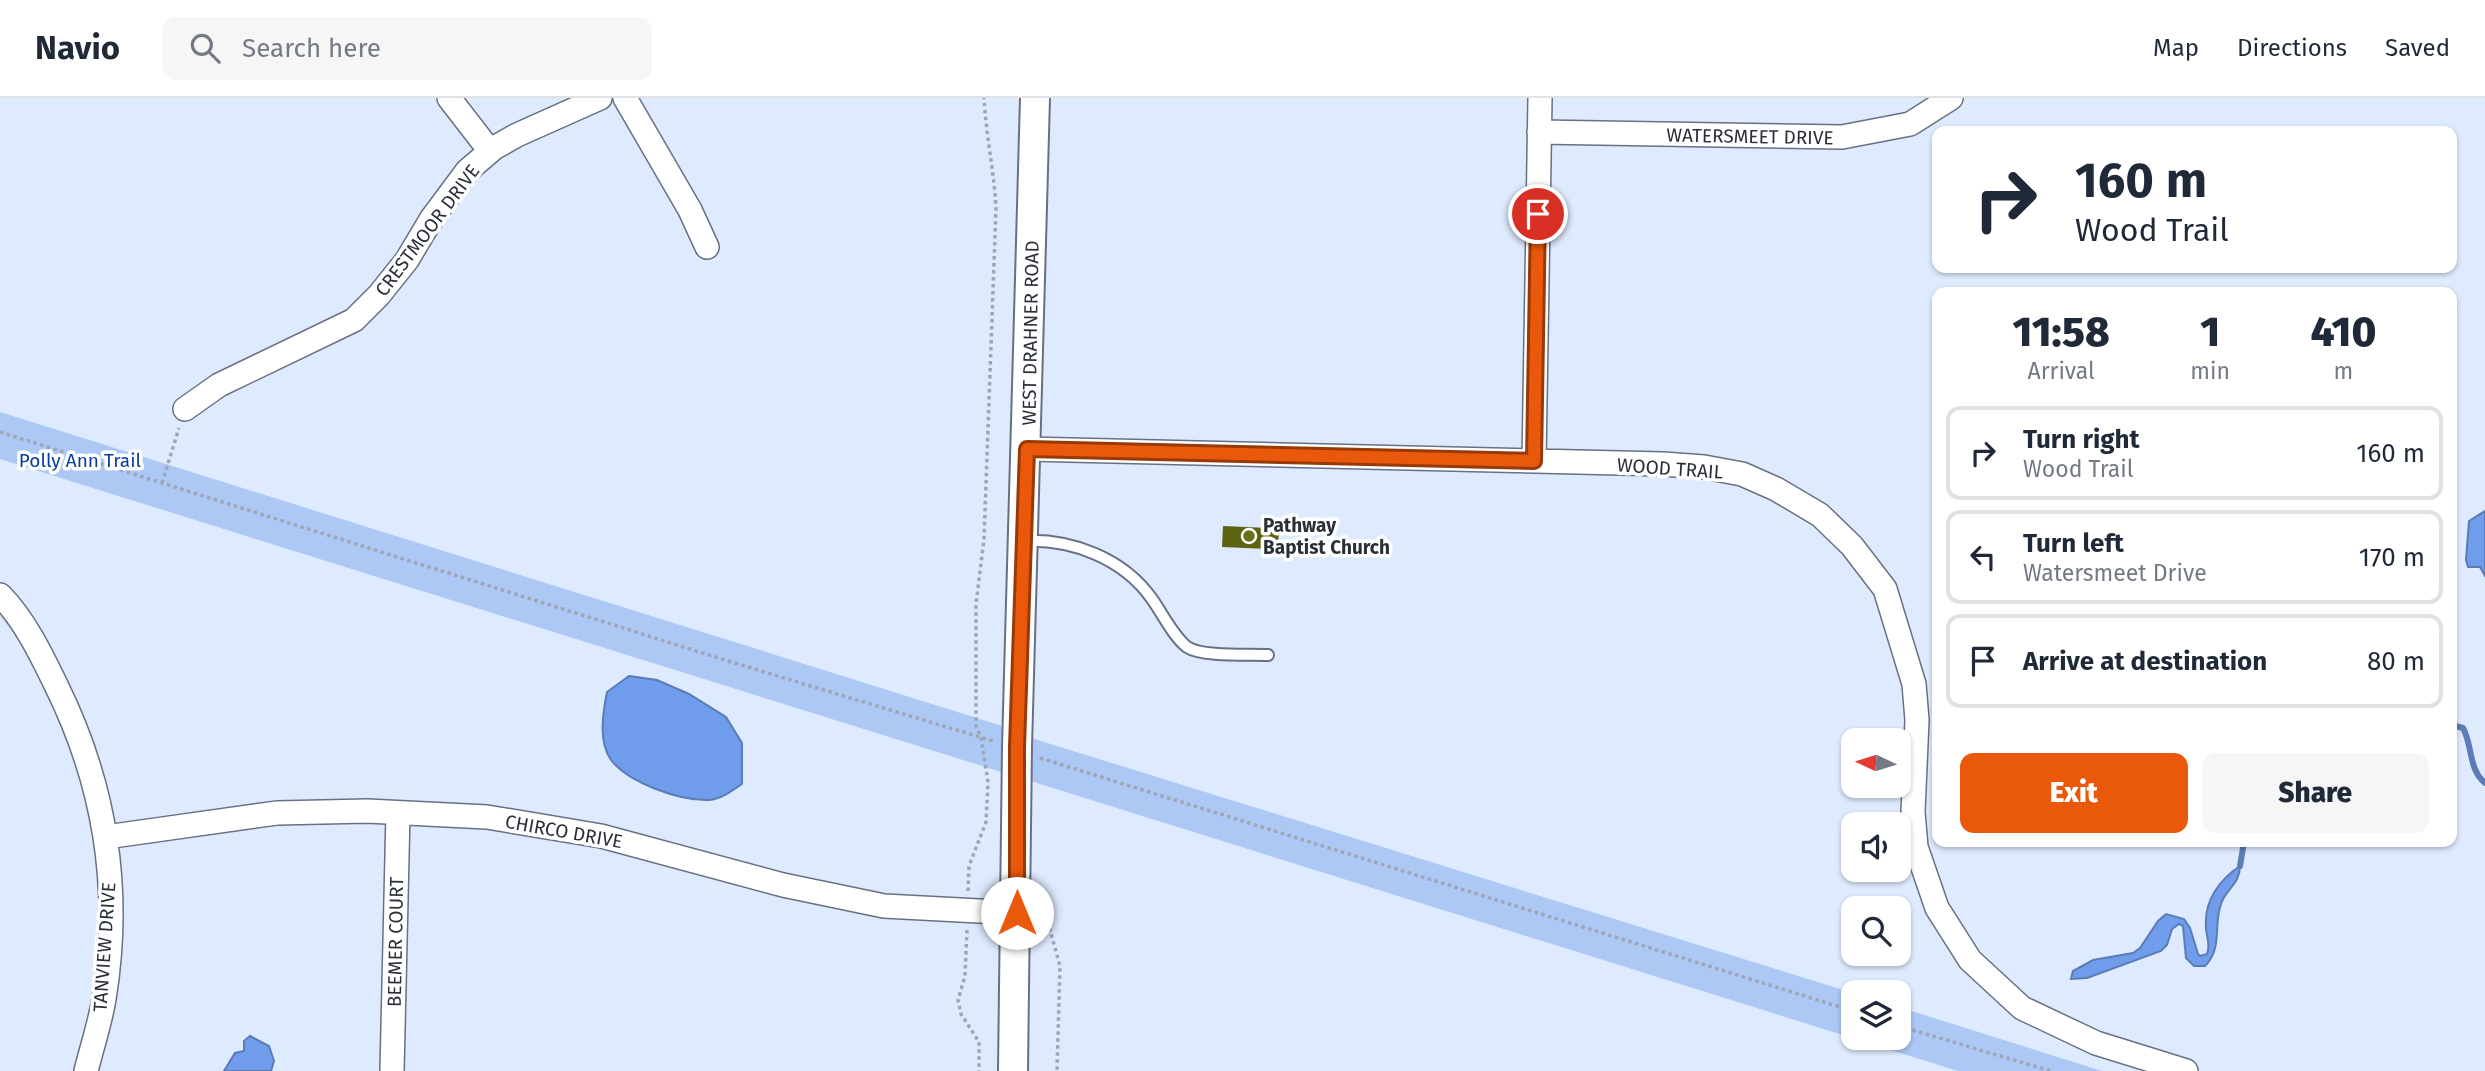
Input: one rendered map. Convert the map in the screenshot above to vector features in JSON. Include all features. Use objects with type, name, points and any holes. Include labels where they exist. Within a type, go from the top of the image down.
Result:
[{"type":"street","points":[[449,98],[490,151]]},
{"type":"street","name":"CRESTMOOR DRIVE","points":[[185,409],[219,385],[354,320],[379,295],[407,260],[432,218],[467,172],[490,151],[517,135],[600,98]]},
{"type":"street","points":[[625,98],[690,210],[707,247]]},
{"type":"street","name":"WEST DRAHNER ROAD","points":[[1013,1071],[1017,747],[1035,98]]},
{"type":"street","points":[[1534,461],[1540,98]]},
{"type":"street","name":"WATERSMEET DRIVE","points":[[1539,132],[1842,137],[1910,124],[1951,98]]},
{"type":"street","name":"WOOD TRAIL","points":[[1027,449],[1663,464],[1742,474],[1776,489],[1820,515],[1852,546],[1885,589],[1904,644],[1914,684],[1917,720],[1913,812],[1916,847],[1937,908],[1970,960],[2022,1008],[2096,1043],[2186,1071]]},
{"type":"street","name":"TANVIEW DRIVE","points":[[0,595],[38,650],[73,720],[98,795],[106,837],[111,907],[104,999],[86,1071]]},
{"type":"street","name":"CHIRCO DRIVE","points":[[106,837],[277,813],[398,813],[487,817],[601,835],[783,885],[884,906],[1017,913]]},
{"type":"street","name":"BEEMER COURT","points":[[392,1071],[398,813]]},
{"type":"lane","points":[[1024,541],[1047,540],[1092,551],[1128,572],[1188,647],[1206,652],[1268,655]]},
{"type":"path","points":[[979,1071],[979,1042],[961,1014],[958,1000],[965,976],[969,866],[986,822],[988,782],[981,737],[976,726],[976,604],[984,539],[996,208],[994,166],[987,133],[984,98]]},
{"type":"path","points":[[162,483],[185,409]]},
{"type":"path","points":[[0,432],[728,661],[1017,747]]},
{"type":"path","points":[[1035,769],[1035,756],[1841,1007]]},
{"type":"path","points":[[1040,890],[1060,966],[1057,1071]]},
{"type":"path","points":[[1911,1030],[2051,1071]]},
{"type":"green space","name":"Polly Ann Trail","points":[[0,412],[1015,730],[1015,733],[1841,989],[1841,1034],[0,459]]},
{"type":"green space","name":"Polly Ann Trail","points":[[1911,1011],[2102,1071],[1958,1071],[1891,1050],[1911,1050]]},
{"type":"water","points":[[2485,511],[2485,576],[2480,567],[2468,567],[2466,560],[2469,521]]},
{"type":"water","points":[[629,676],[657,680],[689,694],[726,717],[742,743],[742,784],[718,798],[697,800],[656,789],[619,768],[611,760],[604,745],[603,718],[607,692]]},
{"type":"water","points":[[2240,866],[2238,877],[2221,904],[2214,952],[2205,966],[2194,966],[2186,958],[2183,926],[2179,924],[2172,929],[2167,945],[2161,951],[2087,978],[2071,979],[2073,971],[2093,960],[2133,953],[2140,948],[2158,921],[2166,914],[2184,919],[2190,928],[2198,954],[2207,954],[2209,947],[2206,917],[2210,900],[2219,885]]},
{"type":"water","points":[[250,1036],[269,1046],[274,1061],[271,1071],[224,1071],[235,1053],[244,1051],[244,1041]]},
{"type":"building","name":"Pathway Baptist Church","points":[[1223,526],[1279,531],[1278,547],[1222,547]]},
{"type":"waterway","points":[[2457,726],[2463,728],[2473,764],[2485,783]]},
{"type":"waterway","points":[[2240,866],[2243,847]]},
{"type":"place","name":"Pathway Baptist Church","points":[[1249,536]]},
{"type":"route","points":[[1017,913],[1017,747],[1027,449],[1534,461],[1538,214]]}]
